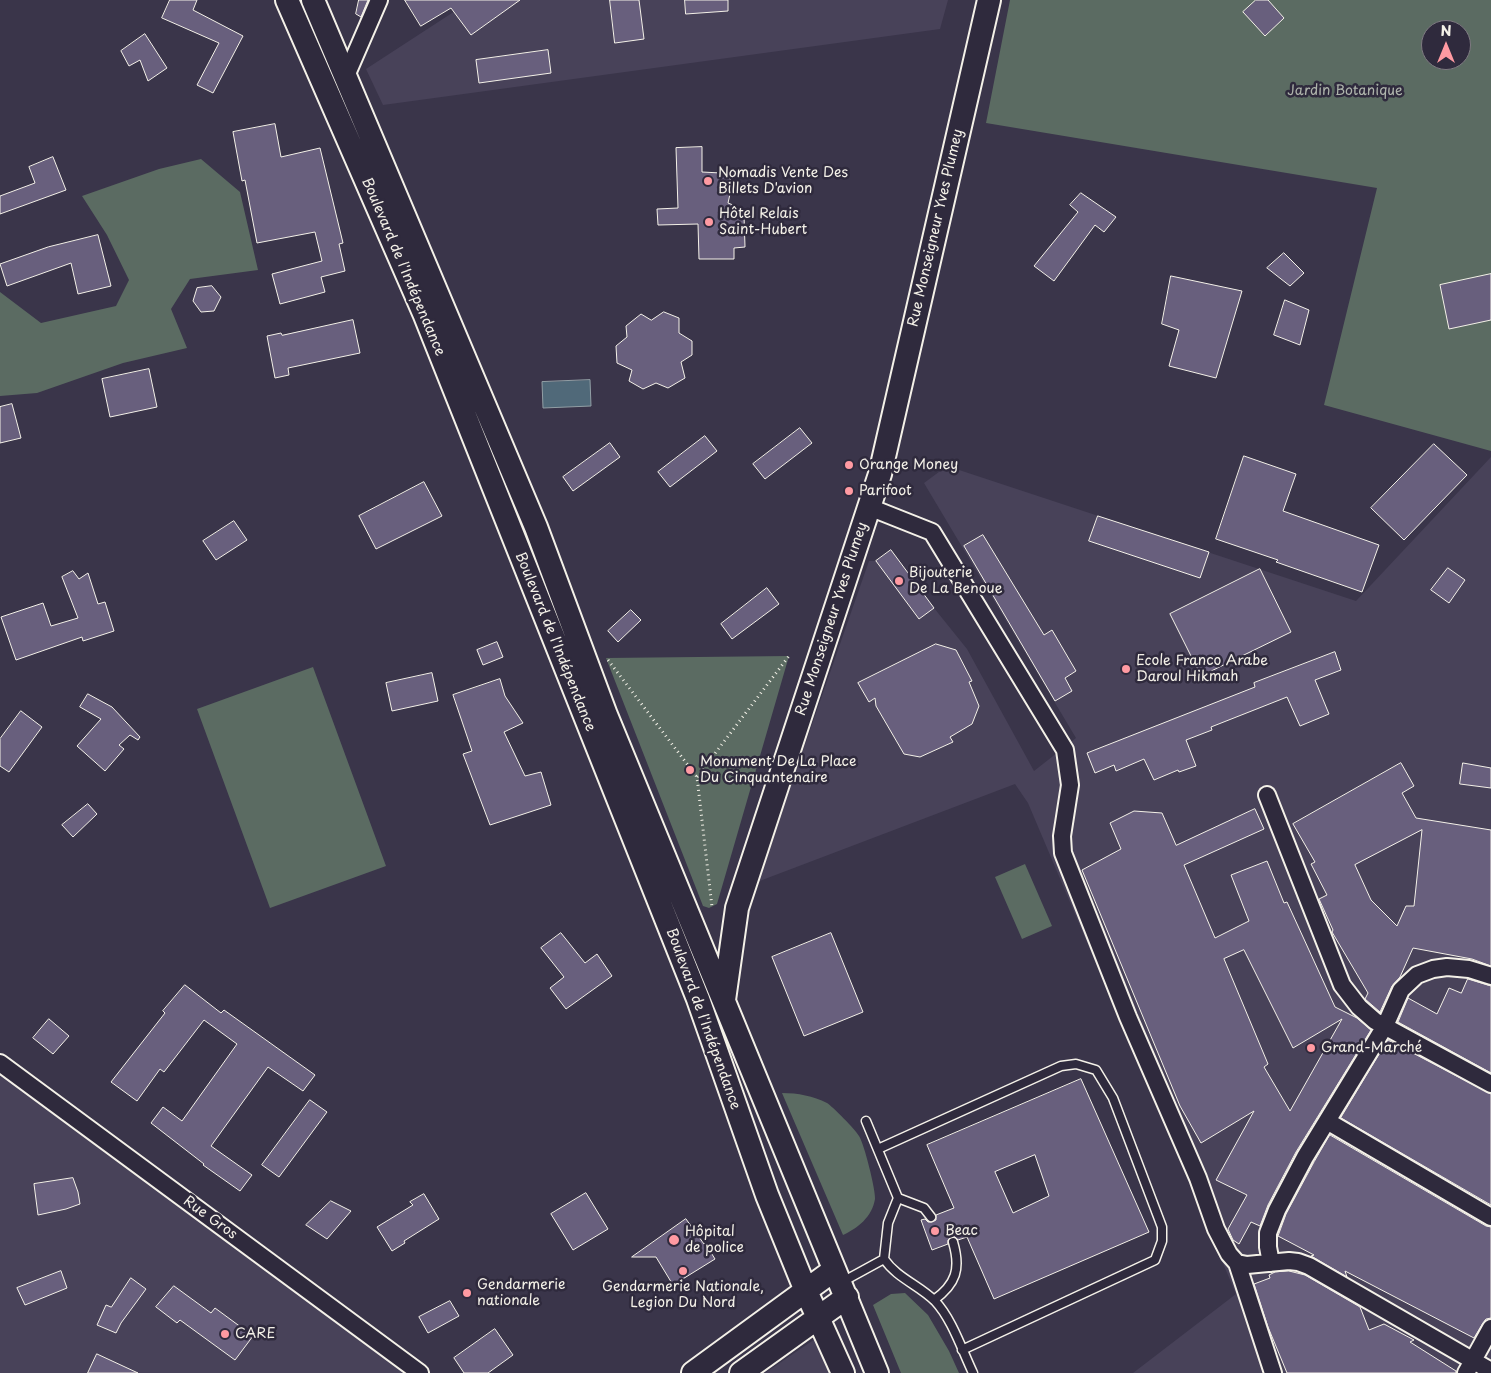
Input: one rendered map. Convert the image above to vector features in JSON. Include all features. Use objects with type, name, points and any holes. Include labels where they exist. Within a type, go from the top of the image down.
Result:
[{"type":"main road","name":"Boulevard de l'Indépendance","points":[[287,0],[424,312],[698,999],[724,1078],[768,1195],[806,1291],[842,1373]]},
{"type":"main road","name":"Boulevard de l'Indépendance","points":[[313,0],[536,527],[606,716],[877,1373]]},
{"type":"main road","name":"Rue Monseigneur Yves Plumey","points":[[724,1002],[737,908],[880,474],[989,0]]},
{"type":"main road","points":[[724,1002],[724,1078]]},
{"type":"main road","points":[[693,1373],[806,1291],[840,1283]]},
{"type":"main road","points":[[741,1373],[819,1317],[840,1283]]},
{"type":"street","points":[[346,76],[379,0]]},
{"type":"street","points":[[869,507],[932,532],[1065,750],[1070,785],[1062,836],[1063,854],[1128,1018],[1198,1178],[1216,1229],[1229,1254],[1237,1262],[1273,1373]]},
{"type":"street","points":[[1267,795],[1342,985],[1359,1007],[1375,1021],[1491,1084]]},
{"type":"street","points":[[1271,1262],[1268,1233],[1277,1210],[1305,1157],[1385,1026],[1401,990],[1417,975],[1433,969],[1447,967],[1469,969],[1491,976]]},
{"type":"street","name":"Rue Gros","points":[[0,1063],[420,1373]]},
{"type":"street","points":[[1327,1121],[1491,1217]]},
{"type":"street","points":[[1237,1262],[1247,1265],[1289,1261],[1309,1266],[1469,1367],[1491,1371]]},
{"type":"street","points":[[1469,1367],[1491,1328]]},
{"type":"lane","points":[[878,1149],[1061,1066],[1076,1064],[1096,1070],[1114,1098],[1162,1227],[1162,1241],[1156,1260],[962,1350]]},
{"type":"lane","points":[[866,1121],[898,1198],[888,1223],[884,1260],[890,1269],[920,1288],[944,1311],[973,1373]]},
{"type":"lane","points":[[898,1198],[924,1208],[931,1216]]},
{"type":"lane","points":[[934,1300],[947,1290],[956,1272],[956,1253],[953,1242]]},
{"type":"lane","points":[[840,1283],[884,1260]]},
{"type":"path","points":[[697,777],[789,656]]},
{"type":"path","points":[[606,658],[697,777],[712,907]]},
{"type":"shaded area","points":[[472,0],[948,0],[940,29],[383,105],[366,69]]},
{"type":"shaded area","name":"Grand-Marché","points":[[1491,457],[1491,1373],[1133,1373],[1236,1294],[1028,803],[1015,784],[757,882],[869,561],[876,561],[891,550],[967,649],[1034,771],[1076,738],[924,483],[947,466],[1356,601]]},
{"type":"shaded area","points":[[0,1055],[423,1373],[0,1373]]},
{"type":"shaded area","points":[[818,1337],[833,1373],[765,1373]]},
{"type":"green space","name":"Jardin Botanique","points":[[1010,0],[1491,0],[1491,451],[1324,405],[1377,188],[986,123]]},
{"type":"green space","points":[[201,159],[240,192],[258,270],[190,279],[171,309],[187,348],[123,363],[37,393],[0,396],[0,292],[41,323],[116,306],[129,280],[107,235],[82,196],[159,169]]},
{"type":"green space","points":[[789,656],[717,904],[709,908],[703,906],[606,658]]},
{"type":"green space","points":[[313,667],[386,866],[270,908],[197,709]]},
{"type":"green space","points":[[1025,864],[1052,926],[1022,939],[995,877]]},
{"type":"green space","points":[[782,1093],[805,1095],[827,1103],[849,1124],[861,1140],[872,1177],[875,1199],[871,1211],[864,1221],[843,1235]]},
{"type":"green space","points":[[905,1293],[928,1315],[949,1351],[959,1373],[901,1373],[873,1305],[891,1294]]},
{"type":"water","points":[[590,380],[591,406],[543,408],[542,382]]},
{"type":"building","points":[[170,0],[197,0],[193,10],[243,36],[213,93],[197,85],[219,43],[162,18]]},
{"type":"building","points":[[359,0],[368,0],[361,17],[356,14]]},
{"type":"building","points":[[405,0],[520,0],[471,35],[451,8],[421,26]]},
{"type":"building","points":[[610,0],[639,0],[644,39],[615,43]]},
{"type":"building","points":[[685,0],[728,0],[728,11],[686,14]]},
{"type":"building","points":[[1256,0],[1268,0],[1284,18],[1265,36],[1243,12]]},
{"type":"building","points":[[145,34],[167,68],[148,81],[140,60],[129,66],[121,51]]},
{"type":"building","points":[[548,50],[551,73],[479,83],[476,60]]},
{"type":"building","points":[[275,124],[281,157],[320,148],[343,243],[339,244],[345,271],[321,277],[325,292],[280,304],[272,274],[322,261],[315,232],[257,243],[245,180],[242,181],[233,132]]},
{"type":"building","points":[[702,147],[702,172],[721,173],[730,179],[732,185],[728,203],[733,205],[734,216],[744,215],[745,247],[734,248],[734,259],[699,259],[698,224],[658,225],[657,209],[678,208],[676,148]]},
{"type":"building","points":[[53,157],[66,190],[0,214],[0,196],[35,183],[29,167]]},
{"type":"building","points":[[1081,193],[1116,217],[1104,232],[1095,225],[1054,281],[1034,266],[1078,212],[1070,205]]},
{"type":"building","points":[[98,235],[111,286],[78,294],[71,263],[7,286],[0,264],[48,247]]},
{"type":"building","points":[[1284,253],[1304,273],[1290,286],[1267,268]]},
{"type":"building","points":[[1491,274],[1491,320],[1449,329],[1440,285]]},
{"type":"building","points":[[1171,276],[1242,291],[1216,378],[1169,366],[1179,330],[1162,324]]},
{"type":"building","points":[[212,286],[221,297],[214,311],[201,312],[193,301],[197,288]]},
{"type":"building","points":[[1285,300],[1309,310],[1300,345],[1274,335]]},
{"type":"building","points":[[664,312],[679,318],[679,333],[692,341],[692,355],[681,362],[685,378],[668,388],[656,383],[643,389],[629,381],[632,370],[617,363],[616,346],[627,337],[626,326],[641,314],[651,320]]},
{"type":"building","points":[[353,320],[360,353],[288,368],[289,375],[275,378],[267,336],[281,333],[282,335]]},
{"type":"building","points":[[149,369],[157,407],[110,417],[102,379]]},
{"type":"building","points":[[12,404],[21,438],[0,443],[0,407]]},
{"type":"building","points":[[800,428],[812,443],[765,479],[753,464]]},
{"type":"building","points":[[705,436],[717,451],[670,487],[658,472]]},
{"type":"building","points":[[610,443],[620,457],[573,491],[563,477]]},
{"type":"building","points":[[1434,444],[1467,475],[1404,540],[1371,508]]},
{"type":"building","points":[[1244,456],[1296,474],[1283,511],[1379,545],[1362,592],[1216,539]]},
{"type":"building","points":[[424,482],[442,516],[376,549],[359,516]]},
{"type":"building","points":[[1098,516],[1209,552],[1200,578],[1089,541]]},
{"type":"building","points":[[234,521],[247,540],[216,560],[203,541]]},
{"type":"building","points":[[983,535],[1044,635],[1052,630],[1076,671],[1065,678],[1072,691],[1055,701],[964,546]]},
{"type":"building","points":[[891,550],[934,608],[919,619],[876,561]]},
{"type":"building","points":[[1448,568],[1465,580],[1449,603],[1431,590]]},
{"type":"building","points":[[1260,569],[1291,632],[1201,676],[1170,614]]},
{"type":"building","points":[[73,571],[79,579],[88,573],[98,604],[105,602],[114,631],[83,641],[82,637],[16,660],[1,617],[43,603],[51,626],[78,618],[62,577]]},
{"type":"building","points":[[767,588],[779,604],[732,639],[721,624]]},
{"type":"building","points":[[631,610],[641,620],[618,642],[608,631]]},
{"type":"building","points":[[497,642],[503,657],[483,665],[477,650]]},
{"type":"building","points":[[936,644],[956,650],[972,681],[969,682],[979,706],[972,724],[950,737],[953,742],[920,757],[904,754],[876,706],[875,698],[869,702],[858,683]]},
{"type":"building","points":[[1335,652],[1341,670],[1315,680],[1329,714],[1300,726],[1287,697],[1211,727],[1212,730],[1186,740],[1196,766],[1179,772],[1178,770],[1154,780],[1144,759],[1116,771],[1114,765],[1095,773],[1087,753],[1255,687],[1254,683]]},
{"type":"building","points":[[432,673],[438,701],[392,711],[386,683]]},
{"type":"building","points":[[500,679],[505,696],[523,723],[504,732],[525,776],[541,772],[551,805],[490,825],[463,754],[472,751],[453,695]]},
{"type":"building","points":[[88,694],[112,707],[140,737],[138,740],[130,735],[119,745],[124,749],[105,771],[77,746],[101,719],[80,707]]},
{"type":"building","points":[[21,711],[42,727],[9,772],[0,766],[0,739]]},
{"type":"building","points":[[1401,763],[1414,786],[1402,793],[1416,818],[1491,830],[1491,966],[1472,959],[1413,948],[1400,977],[1392,986],[1380,1012],[1365,999],[1368,993],[1332,932],[1333,930],[1319,899],[1327,895],[1311,864],[1315,862],[1293,824]],"holes":[[[1422,830],[1414,906],[1406,906],[1397,926],[1371,900],[1355,865]]]},
{"type":"building","points":[[1463,763],[1491,768],[1491,788],[1460,784]]},
{"type":"building","points":[[88,804],[97,814],[73,837],[62,825]]},
{"type":"building","points":[[1255,809],[1264,829],[1184,865],[1215,938],[1249,921],[1231,875],[1267,861],[1284,903],[1287,902],[1335,1007],[1357,1018],[1371,1030],[1296,1152],[1268,1205],[1260,1226],[1251,1222],[1239,1244],[1233,1240],[1228,1229],[1247,1195],[1216,1180],[1254,1111],[1201,1143],[1180,1106],[1082,870],[1121,849],[1110,823],[1134,811],[1162,813],[1176,845]],"holes":[[[1244,950],[1293,1048],[1342,1019],[1290,1111],[1264,1067],[1268,1064],[1224,959]]]},
{"type":"building","points":[[561,933],[585,963],[597,954],[612,976],[566,1009],[550,988],[564,977],[541,948]]},
{"type":"building","points":[[831,933],[863,1012],[804,1036],[772,957]]},
{"type":"building","points":[[1468,979],[1491,986],[1491,1073],[1398,1022],[1408,998],[1437,1014],[1449,988],[1461,993]]},
{"type":"building","points":[[185,985],[221,1013],[224,1010],[315,1075],[303,1091],[268,1067],[211,1146],[252,1175],[240,1191],[203,1165],[151,1123],[163,1107],[182,1121],[237,1044],[204,1020],[164,1072],[160,1069],[137,1101],[111,1082],[165,1013],[163,1011]]},
{"type":"building","points":[[49,1019],[69,1036],[53,1054],[33,1038]]},
{"type":"building","points":[[1388,1040],[1491,1094],[1491,1205],[1341,1118]]},
{"type":"building","points":[[1081,1079],[1149,1232],[994,1299],[967,1237],[958,1240],[955,1237],[951,1237],[948,1240],[948,1244],[932,1250],[921,1220],[925,1219],[928,1222],[932,1222],[936,1220],[936,1215],[954,1208],[927,1145]],"holes":[[[1035,1155],[1049,1196],[1013,1213],[995,1172]]]},
{"type":"building","points":[[310,1100],[327,1112],[279,1177],[262,1165]]},
{"type":"building","points":[[1330,1135],[1486,1226],[1491,1227],[1491,1318],[1486,1319],[1474,1338],[1345,1271],[1347,1277],[1311,1256],[1314,1255],[1278,1236],[1286,1214]]},
{"type":"building","points":[[73,1178],[80,1204],[38,1215],[34,1184]]},
{"type":"building","points":[[586,1193],[608,1229],[573,1250],[551,1214]]},
{"type":"building","points":[[424,1194],[439,1219],[404,1241],[405,1243],[392,1251],[377,1227],[413,1205],[410,1202]]},
{"type":"building","points":[[331,1201],[351,1211],[327,1239],[306,1225]]},
{"type":"building","points":[[686,1219],[715,1259],[673,1285],[656,1257],[632,1257]]},
{"type":"building","points":[[61,1271],[67,1288],[25,1305],[17,1288]]},
{"type":"building","points":[[1289,1271],[1305,1275],[1360,1307],[1369,1330],[1384,1324],[1414,1340],[1410,1342],[1456,1371],[1456,1373],[1287,1373],[1268,1327],[1254,1284],[1270,1278],[1269,1275],[1275,1272]]},
{"type":"building","points":[[131,1278],[146,1289],[121,1323],[116,1333],[97,1325],[106,1305],[111,1307]]},
{"type":"building","points":[[174,1286],[211,1313],[215,1308],[253,1336],[235,1360],[180,1320],[177,1323],[156,1307]]},
{"type":"building","points":[[450,1301],[459,1316],[428,1333],[419,1317]]},
{"type":"building","points":[[495,1329],[513,1355],[488,1373],[464,1373],[454,1358]]},
{"type":"building","points":[[97,1354],[138,1373],[88,1373]]},
{"type":"place","name":"Nomadis Vente Des Billets D'avion","points":[[708,181]]},
{"type":"place","name":"Hôtel Relais Saint-Hubert","points":[[709,222]]},
{"type":"place","name":"Orange Money","points":[[849,465]]},
{"type":"place","name":"Parifoot","points":[[849,491]]},
{"type":"place","name":"Bijouterie De La Benoue","points":[[899,581]]},
{"type":"place","name":"Ecole Franco Arabe Daroul Hikmah","points":[[1126,669]]},
{"type":"place","name":"Monument De La Place Du Cinquantenaire","points":[[690,770]]},
{"type":"place","name":"Grand-Marché","points":[[1311,1048]]},
{"type":"place","name":"Beac","points":[[935,1231]]},
{"type":"place","name":"Hôpital de police","points":[[674,1240]]},
{"type":"place","name":"Gendarmerie Nationale, Legion Du Nord","points":[[683,1271]]},
{"type":"place","name":"Gendarmerie nationale","points":[[467,1293]]},
{"type":"place","name":"CARE","points":[[225,1334]]}]
